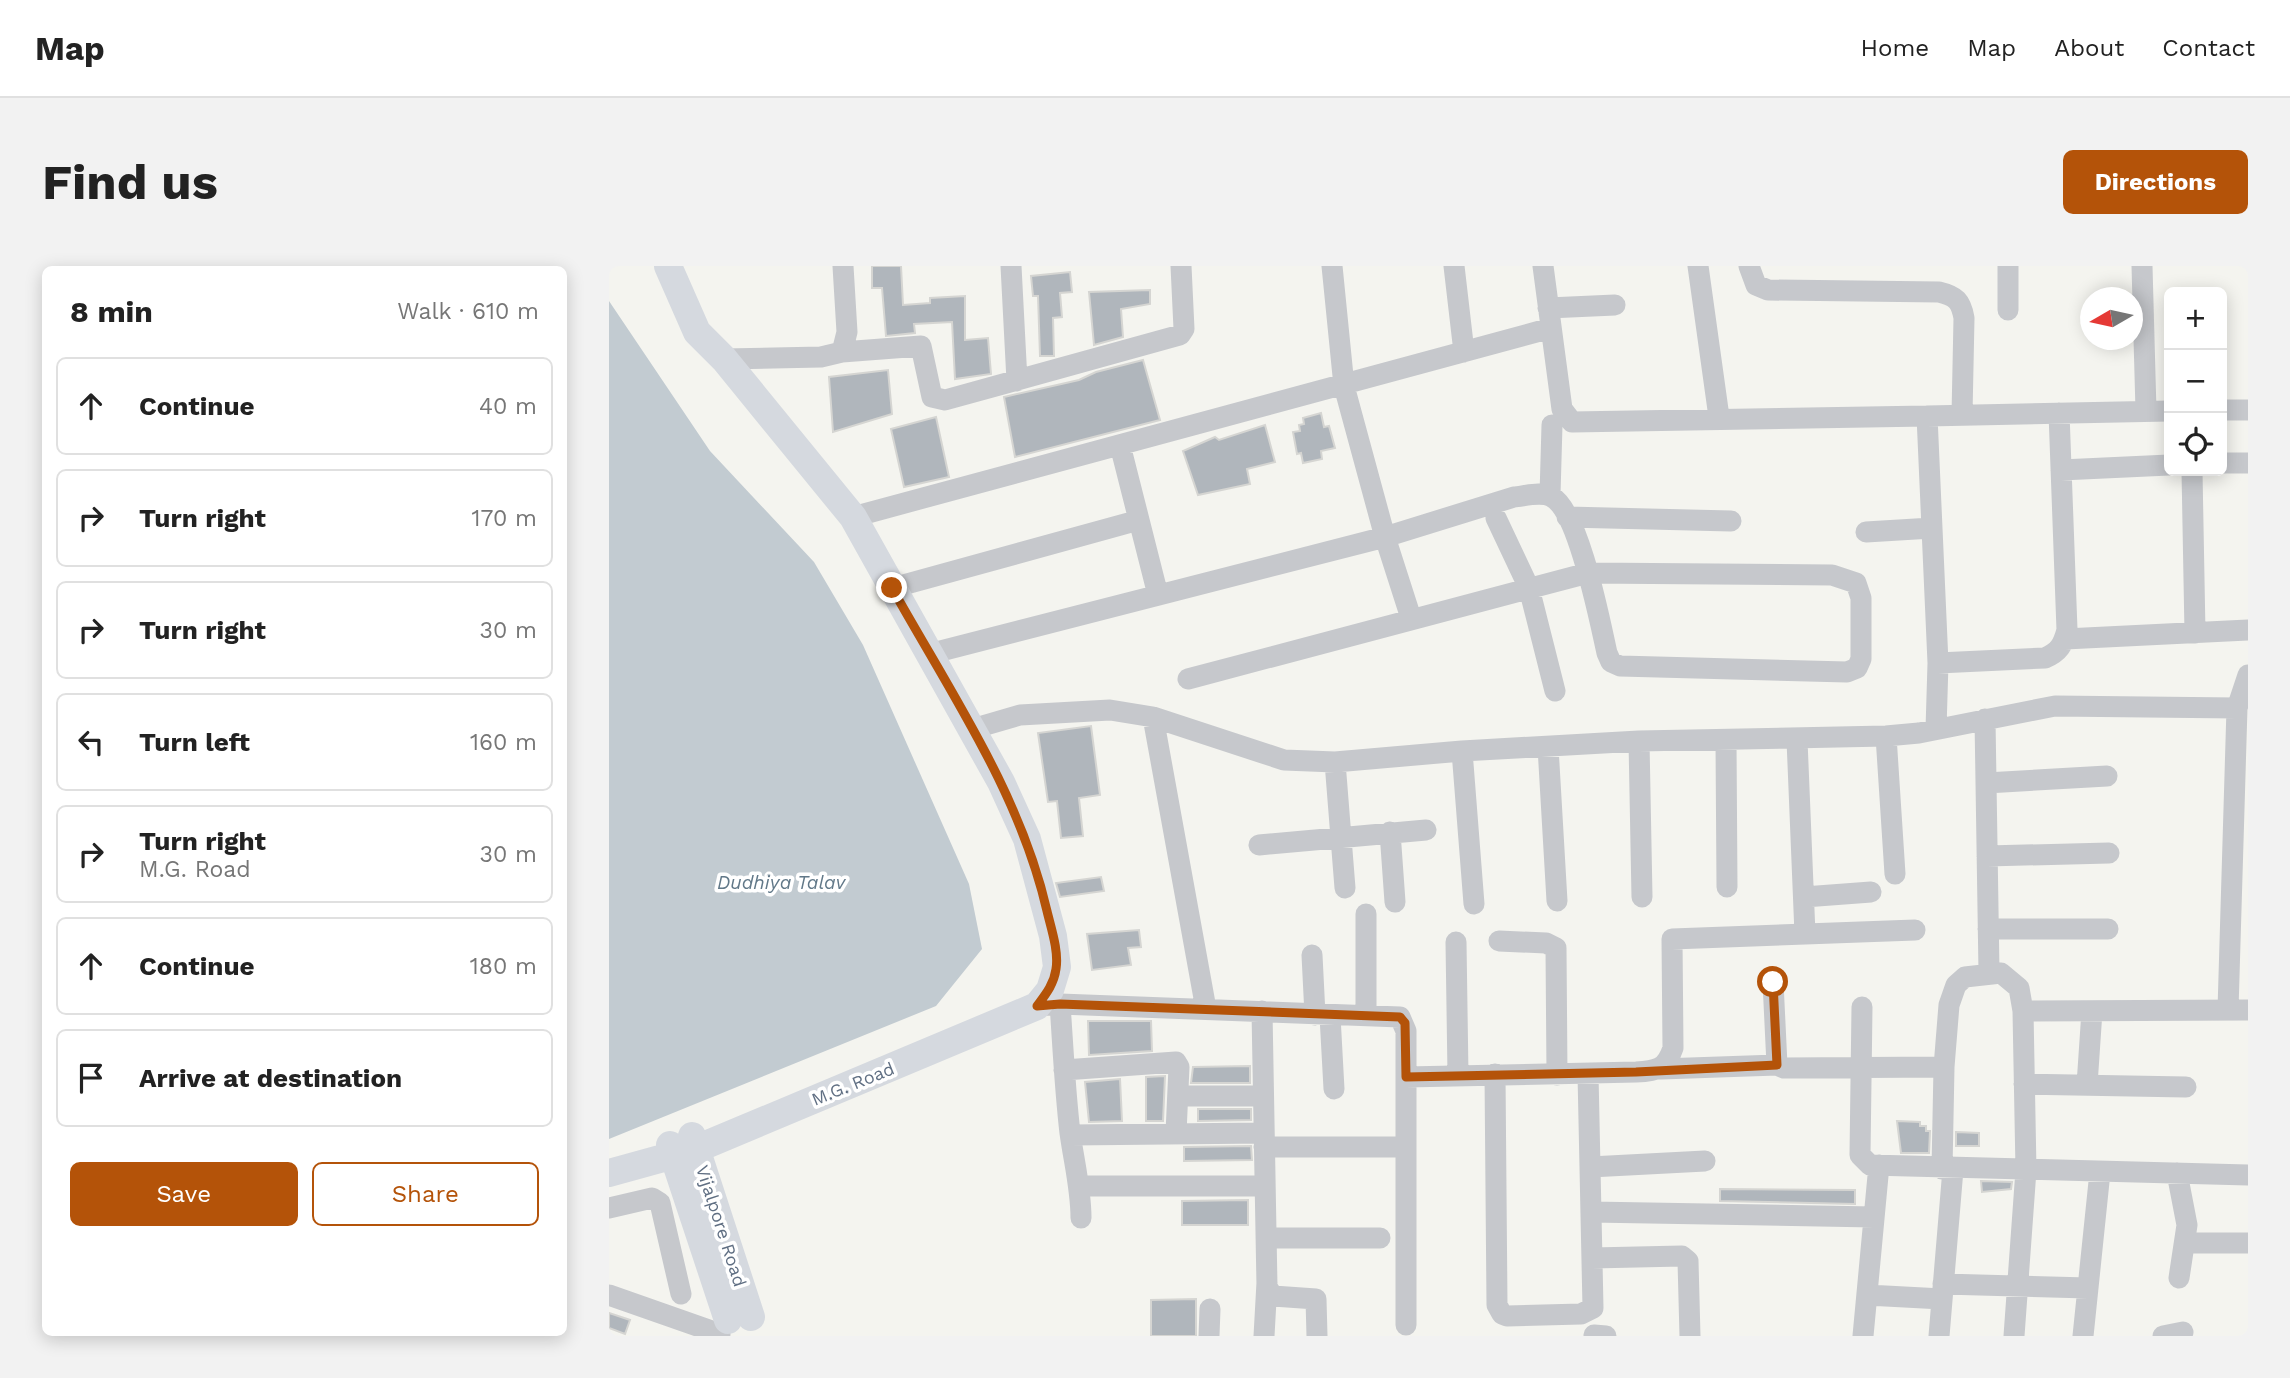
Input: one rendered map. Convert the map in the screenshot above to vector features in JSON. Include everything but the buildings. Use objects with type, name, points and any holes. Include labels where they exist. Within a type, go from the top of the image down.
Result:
[{"type":"main road","points":[[668,266],[697,332],[724,359],[853,517],[972,729],[1027,839],[1042,891],[1057,967],[1048,1005]]},
{"type":"main road","points":[[609,1158],[683,1146],[1014,1005],[1032,994],[1043,980],[1055,951]]},
{"type":"main road","name":"M.G. Road","points":[[609,1172],[1048,1005]]},
{"type":"main road","name":"Vijalpore Road","points":[[683,1146],[736,1328]]},
{"type":"street","points":[[842,352],[847,332],[843,266]]},
{"type":"street","points":[[1011,266],[1017,380]]},
{"type":"street","points":[[724,359],[821,357],[842,352],[921,346],[930,392],[936,400],[1180,335],[1184,329],[1181,266]]},
{"type":"street","points":[[1332,266],[1344,386],[1385,537],[1412,618]]},
{"type":"street","points":[[1454,266],[1464,352]]},
{"type":"street","points":[[1543,266],[1562,409],[1572,422],[1719,417],[2164,411]]},
{"type":"street","points":[[1698,266],[1719,417]]},
{"type":"street","points":[[1749,266],[1756,285],[1768,289],[1939,292],[1954,296],[1961,304],[1964,318],[1962,415]]},
{"type":"street","points":[[2008,266],[2008,310]]},
{"type":"street","points":[[2142,266],[2147,411]]},
{"type":"street","points":[[853,517],[1249,409],[1344,386],[1464,352],[1550,318],[1615,305]]},
{"type":"street","points":[[2227,410],[2248,410]]},
{"type":"street","points":[[1938,663],[2045,658],[2055,654],[2065,639],[2059,413]]},
{"type":"street","points":[[1927,416],[1938,663],[1936,729]]},
{"type":"street","points":[[1550,495],[1552,425]]},
{"type":"street","points":[[1120,445],[1158,595]]},
{"type":"street","points":[[2227,463],[2248,463]]},
{"type":"street","points":[[2061,470],[2164,465]]},
{"type":"street","points":[[2192,476],[2195,633]]},
{"type":"street","points":[[929,654],[1385,537],[1514,497],[1550,495],[1560,503],[1588,573],[1607,653],[1611,662],[1620,666],[1838,674],[1857,668],[1861,659],[1861,598],[1856,583],[1832,575],[1588,573],[1188,679]]},
{"type":"street","points":[[1567,517],[1731,521]]},
{"type":"street","points":[[1496,518],[1529,588],[1555,691]]},
{"type":"street","points":[[892,588],[1139,520]]},
{"type":"street","points":[[1866,532],[1932,528]]},
{"type":"street","points":[[2065,639],[2248,630]]},
{"type":"street","points":[[2023,1011],[2238,1010],[2241,789],[2237,708],[2248,675]]},
{"type":"street","points":[[972,729],[1020,715],[1061,710],[1110,710],[1153,717],[1284,760],[1335,762],[1462,751],[1639,741],[1797,740],[1886,736],[2055,706],[2237,708]]},
{"type":"street","points":[[1153,717],[1206,1009]]},
{"type":"street","points":[[1985,719],[1989,972]]},
{"type":"street","points":[[1886,736],[1895,874]]},
{"type":"street","points":[[1797,740],[1805,934]]},
{"type":"street","points":[[1639,741],[1642,897]]},
{"type":"street","points":[[1726,741],[1727,887]]},
{"type":"street","points":[[1548,747],[1557,901]]},
{"type":"street","points":[[1462,751],[1474,904]]},
{"type":"street","points":[[1335,762],[1345,888]]},
{"type":"street","points":[[1986,783],[2107,776]]},
{"type":"street","points":[[1259,845],[1426,830]]},
{"type":"street","points":[[1390,832],[1395,902]]},
{"type":"street","points":[[1987,856],[2109,853]]},
{"type":"street","points":[[1804,897],[1871,892]]},
{"type":"street","points":[[1366,914],[1366,1016]]},
{"type":"street","points":[[1988,929],[2108,929]]},
{"type":"street","points":[[1661,1069],[1668,1063],[1673,1048],[1672,939],[1915,930]]},
{"type":"street","points":[[1499,941],[1546,943],[1556,948],[1557,1074]]},
{"type":"street","points":[[1456,942],[1458,1075]]},
{"type":"street","points":[[1312,955],[1333,1089]]},
{"type":"street","points":[[1939,1336],[1947,1169],[1944,1067],[1952,993],[1965,977],[1989,972],[2001,974],[2019,988],[2023,1011],[2026,1170],[2014,1336]]},
{"type":"street","points":[[1773,982],[1777,1065]]},
{"type":"street","points":[[1081,1218],[1080,1186],[1070,1135],[1064,1070],[1048,1005],[1400,1017],[1405,1023],[1406,1325]]},
{"type":"street","points":[[1862,1007],[1860,1155],[1870,1165],[2248,1175]]},
{"type":"street","points":[[1262,1011],[1267,1282],[1264,1336]]},
{"type":"street","points":[[2087,1085],[2092,1011]]},
{"type":"street","points":[[1064,1070],[1176,1062],[1179,1067],[1176,1133]]},
{"type":"street","points":[[1406,1077],[1588,1074],[1777,1065],[1784,1068],[1944,1067]]},
{"type":"street","points":[[1495,1074],[1499,1310],[1507,1316],[1591,1311],[1588,1074]]},
{"type":"street","points":[[2024,1084],[2186,1087]]},
{"type":"street","points":[[1178,1096],[1262,1096]]},
{"type":"street","points":[[1070,1135],[1176,1133],[1406,1147]]},
{"type":"street","points":[[1590,1167],[1705,1161]]},
{"type":"street","points":[[1863,1336],[1879,1166]]},
{"type":"street","points":[[2083,1336],[2100,1172]]},
{"type":"street","points":[[2177,1173],[2184,1199],[2186,1243],[2179,1278]]},
{"type":"street","points":[[1080,1186],[1265,1186]]},
{"type":"street","points":[[609,1208],[652,1198],[660,1203],[681,1294]]},
{"type":"street","points":[[1591,1212],[1874,1217]]},
{"type":"street","points":[[1266,1238],[1380,1237]]},
{"type":"street","points":[[2186,1243],[2248,1243]]},
{"type":"street","points":[[1592,1258],[1682,1256],[1688,1261],[1689,1336]]},
{"type":"street","points":[[1267,1282],[1273,1296],[1315,1299],[1317,1336]]},
{"type":"street","points":[[1867,1295],[2018,1286],[2088,1288]]},
{"type":"street","points":[[609,1295],[736,1328]]},
{"type":"street","points":[[1209,1336],[1210,1308]]},
{"type":"water","name":"Dudhiya Talav","points":[[609,301],[710,451],[814,562],[863,645],[969,884],[982,949],[936,1006],[609,1139]]},
{"type":"route","points":[[892,588],[1001,782],[1027,839],[1053,936],[1057,967],[1050,990],[1037,1006],[1060,1004],[1400,1017],[1405,1023],[1406,1031],[1406,1077],[1636,1072],[1777,1065],[1773,982]]}]
